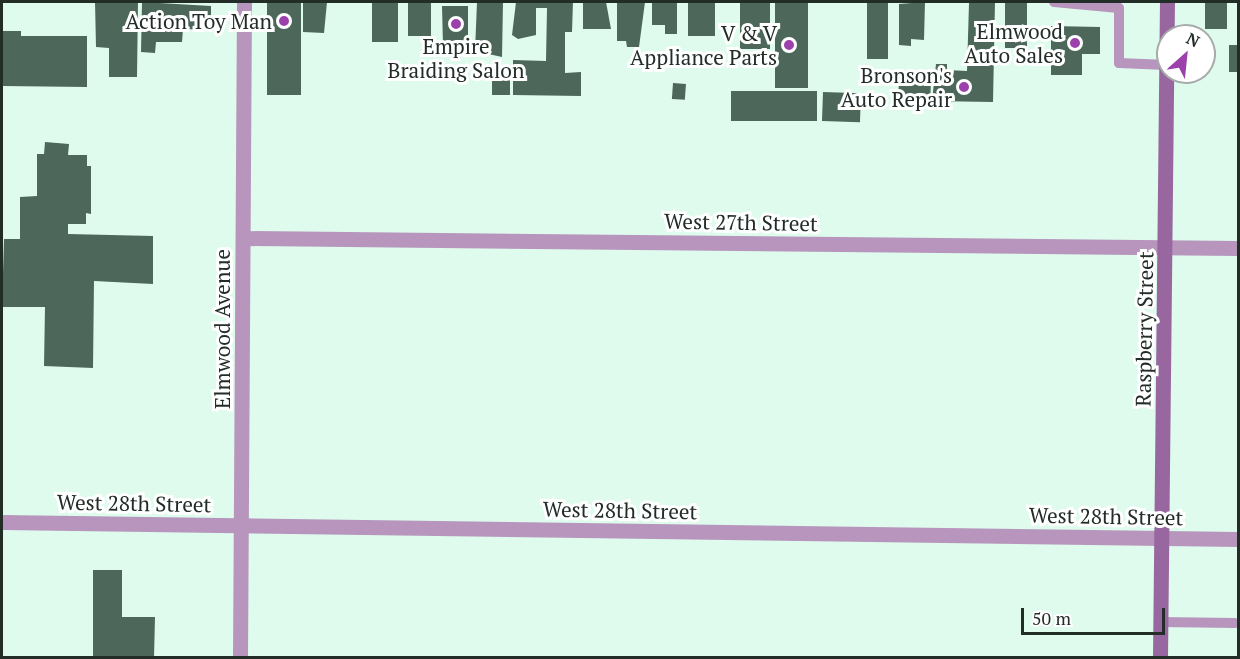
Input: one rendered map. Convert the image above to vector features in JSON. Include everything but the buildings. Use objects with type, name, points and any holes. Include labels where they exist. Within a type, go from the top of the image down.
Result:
[{"type":"street","name":"Elmwood Avenue","points":[[240,657],[244,2]]},
{"type":"street","name":"Raspberry Street","points":[[1167,2],[1167,24]]},
{"type":"street","name":"Raspberry Street","points":[[1160,657],[1167,84]]},
{"type":"street","name":"West 27th Street","points":[[243,238],[1239,248]]},
{"type":"street","name":"West 28th Street","points":[[2,522],[1239,539]]},
{"type":"lane","points":[[1054,2],[1119,8],[1119,63],[1156,65]]},
{"type":"lane","points":[[1160,622],[1235,623]]},
{"type":"place","name":"Action Toy Man","points":[[284,21]]},
{"type":"place","name":"Empire Braiding Salon","points":[[456,24]]},
{"type":"place","name":"Elmwood Auto Sales","points":[[1075,43]]},
{"type":"place","name":"V & V Appliance Parts","points":[[789,45]]},
{"type":"place","name":"Bronson's Auto Repair","points":[[964,87]]}]
